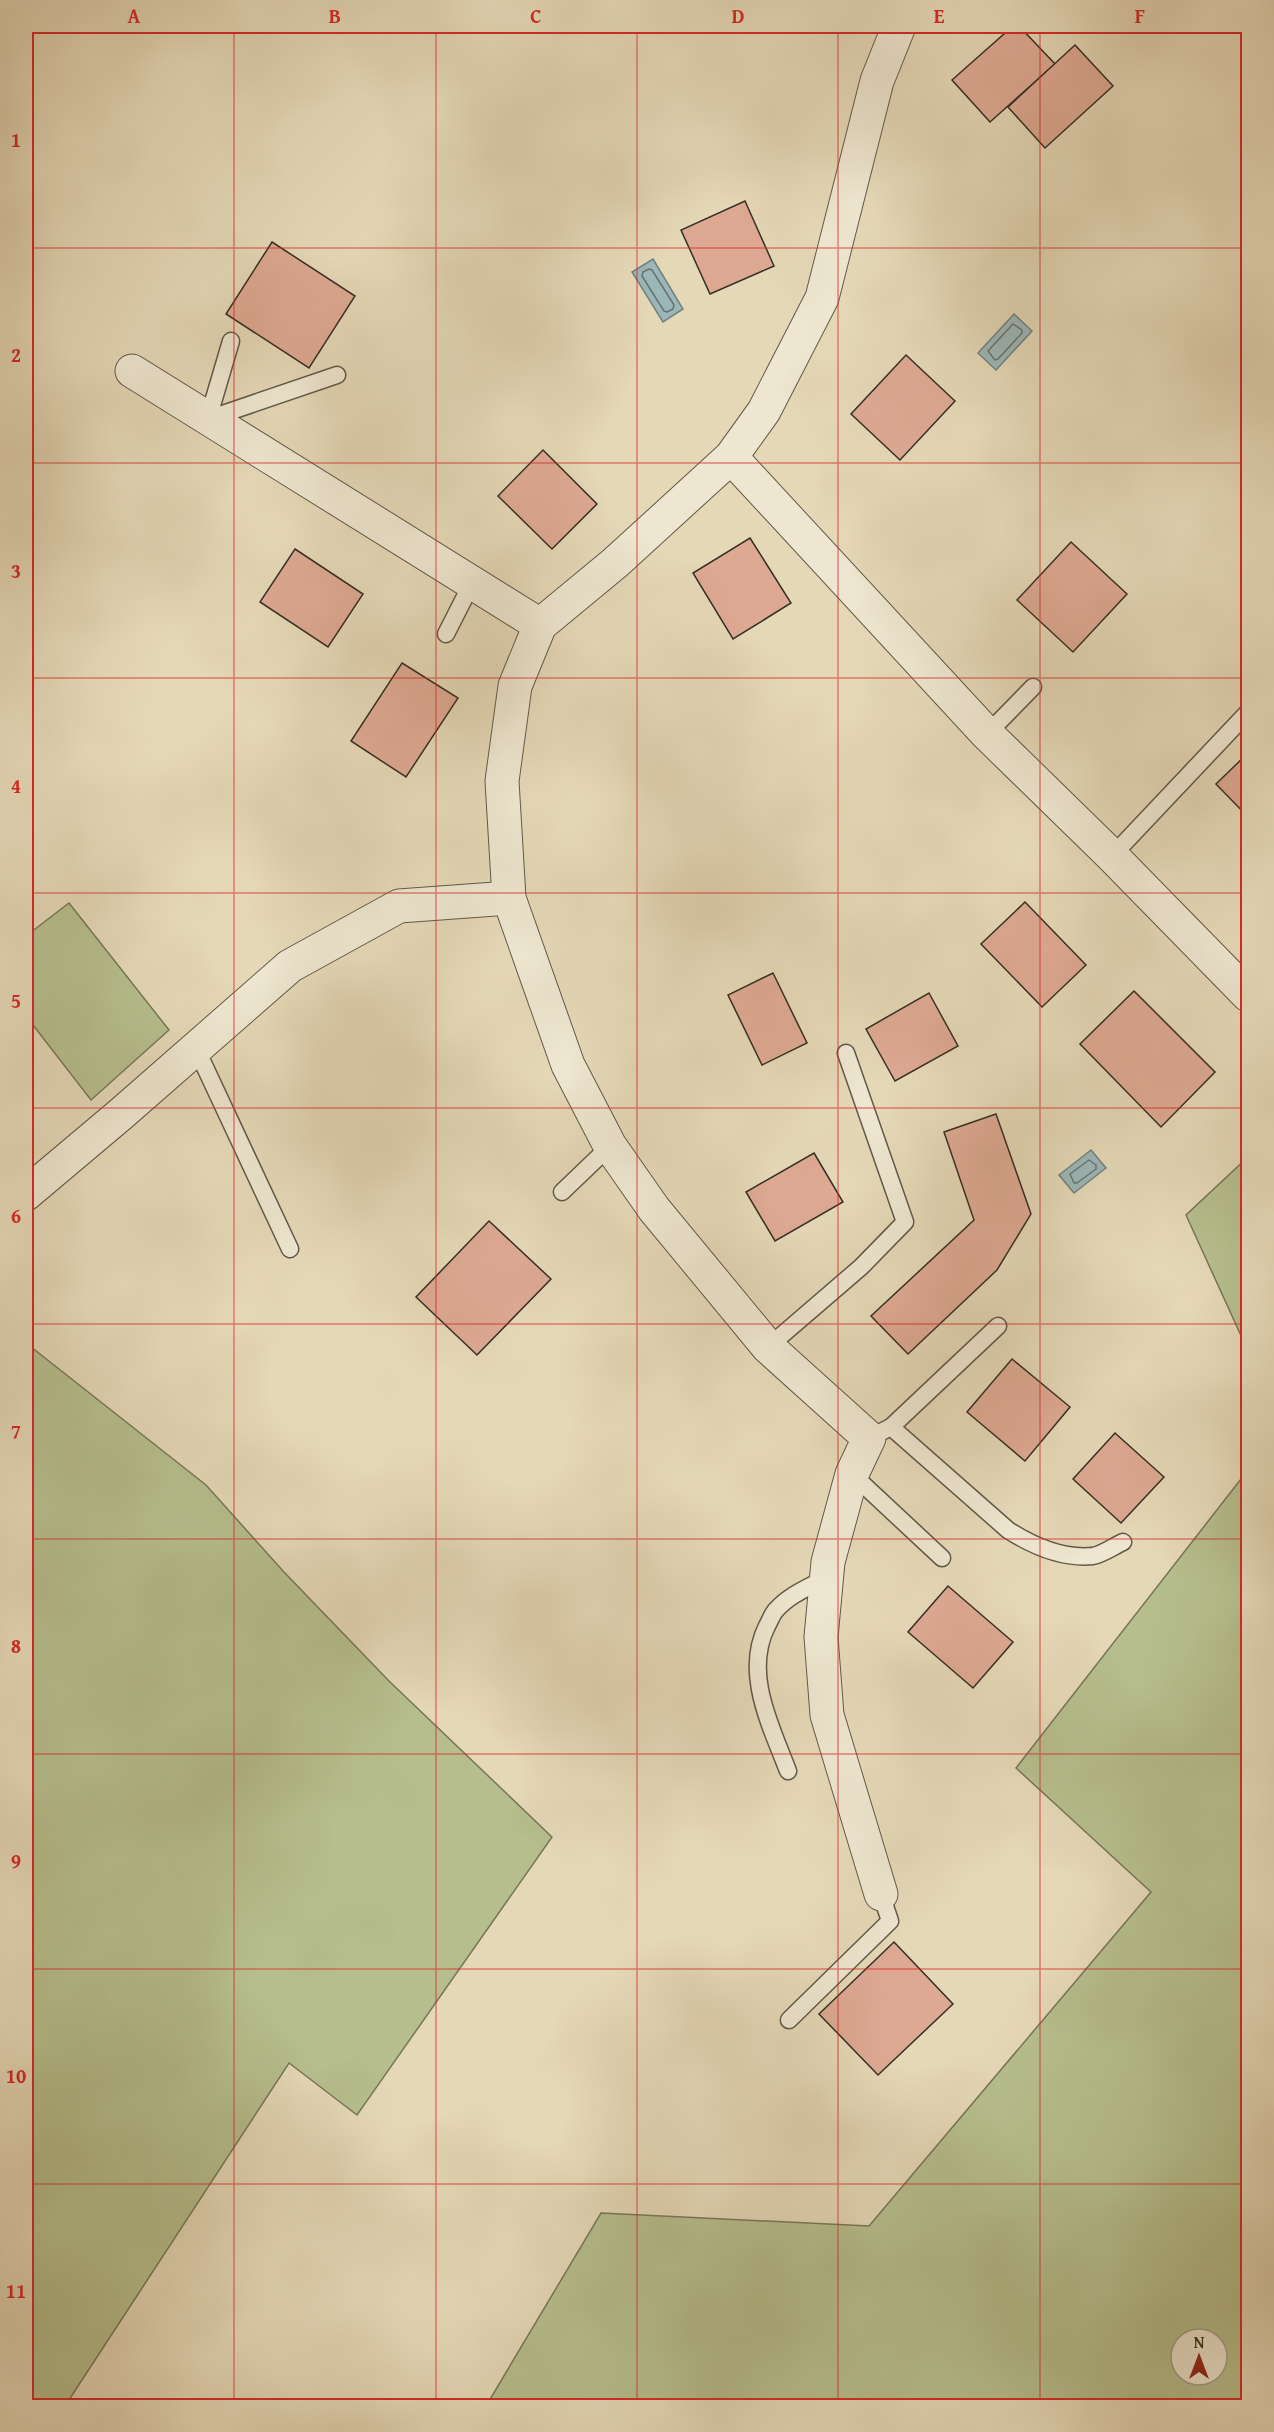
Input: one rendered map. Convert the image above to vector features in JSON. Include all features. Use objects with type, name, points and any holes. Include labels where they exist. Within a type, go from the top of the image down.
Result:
[{"type":"street","points":[[880,1894],[827,1715],[821,1637],[828,1562],[852,1474],[880,1433],[768,1347],[654,1209],[610,1146],[567,1065],[509,898],[502,781],[515,686],[540,625],[615,563],[731,457],[764,411],[822,298],[877,81],[899,26]]},
{"type":"street","points":[[132,371],[540,625]]},
{"type":"street","points":[[731,457],[987,734],[1112,856],[1248,995]]},
{"type":"street","points":[[26,1194],[290,966],[399,906],[509,898]]},
{"type":"lane","points":[[208,419],[231,341]]},
{"type":"lane","points":[[208,419],[337,375]]},
{"type":"lane","points":[[446,634],[472,583]]},
{"type":"lane","points":[[987,734],[1033,687]]},
{"type":"lane","points":[[1112,856],[1248,712]]},
{"type":"lane","points":[[196,1048],[290,1249]]},
{"type":"lane","points":[[768,1347],[861,1267],[905,1222],[846,1053]]},
{"type":"lane","points":[[562,1192],[610,1146]]},
{"type":"lane","points":[[998,1326],[880,1433],[1008,1530],[1030,1544],[1058,1553],[1094,1556],[1123,1542]]},
{"type":"lane","points":[[852,1474],[942,1558]]},
{"type":"lane","points":[[788,1771],[765,1712],[757,1669],[762,1637],[775,1611],[797,1593],[826,1578]]},
{"type":"lane","points":[[789,2020],[890,1921],[880,1894]]},
{"type":"green space","points":[[69,903],[169,1030],[91,1100],[26,1016],[26,936]]},
{"type":"green space","points":[[1248,1157],[1248,1351],[1186,1215]]},
{"type":"green space","points":[[26,1343],[206,1485],[283,1571],[389,1681],[552,1837],[357,2115],[289,2063],[65,2406],[26,2406]]},
{"type":"green space","points":[[1248,1470],[1248,2406],[486,2406],[601,2213],[869,2226],[1151,1892],[1016,1768]]},
{"type":"water","points":[[653,259],[683,309],[663,322],[632,272]]},
{"type":"water","points":[[1014,314],[1032,331],[996,370],[978,353]]},
{"type":"water","points":[[1091,1150],[1106,1168],[1074,1193],[1059,1175]]},
{"type":"building","points":[[1013,26],[1019,26],[1055,64],[990,122],[952,80]]},
{"type":"building","points":[[1075,45],[1113,86],[1045,148],[1008,107]]},
{"type":"building","points":[[745,201],[774,266],[710,294],[681,230]]},
{"type":"building","points":[[272,242],[355,296],[309,368],[226,314]]},
{"type":"building","points":[[906,355],[955,401],[900,460],[851,414]]},
{"type":"building","points":[[543,450],[597,504],[552,549],[498,496]]},
{"type":"building","points":[[750,538],[791,603],[733,639],[693,573]]},
{"type":"building","points":[[1071,542],[1127,594],[1073,652],[1017,600]]},
{"type":"building","points":[[295,549],[363,594],[328,647],[260,602]]},
{"type":"building","points":[[402,663],[458,698],[406,777],[351,741]]},
{"type":"building","points":[[1248,753],[1248,817],[1216,784]]},
{"type":"building","points":[[1025,902],[1086,965],[1042,1007],[981,944]]},
{"type":"building","points":[[773,973],[807,1043],[762,1065],[728,995]]},
{"type":"building","points":[[1134,991],[1215,1072],[1161,1127],[1080,1044]]},
{"type":"building","points":[[929,993],[958,1046],[895,1081],[866,1029]]},
{"type":"building","points":[[996,1114],[1031,1214],[997,1270],[908,1354],[871,1316],[974,1220],[944,1132]]},
{"type":"building","points":[[814,1153],[843,1202],[775,1241],[746,1192]]},
{"type":"building","points":[[489,1221],[551,1279],[477,1355],[416,1297]]},
{"type":"building","points":[[1012,1359],[1070,1407],[1025,1461],[967,1412]]},
{"type":"building","points":[[1115,1433],[1164,1477],[1121,1523],[1073,1479]]},
{"type":"building","points":[[948,1586],[1013,1642],[973,1688],[908,1632]]},
{"type":"building","points":[[894,1942],[953,2004],[878,2075],[819,2014]]}]
